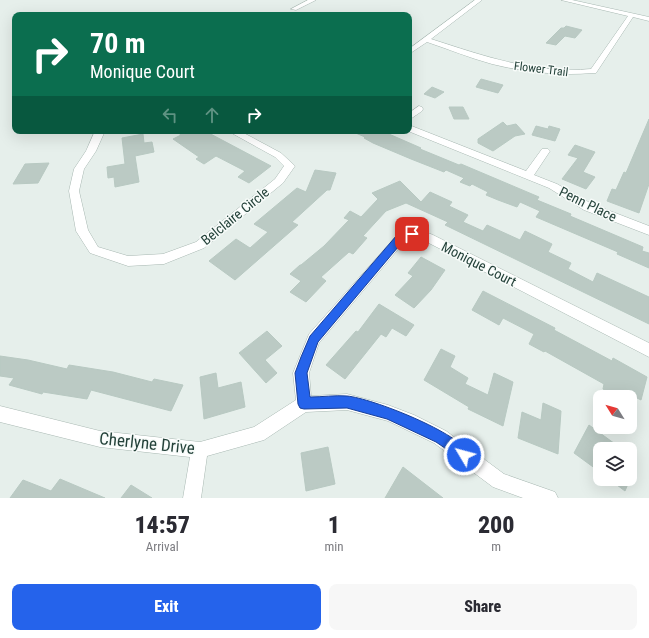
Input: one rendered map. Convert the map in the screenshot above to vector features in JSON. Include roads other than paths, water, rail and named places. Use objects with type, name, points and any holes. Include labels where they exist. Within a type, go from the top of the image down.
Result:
[{"type":"street","points":[[294,12],[302,0]]},
{"type":"street","points":[[294,12],[313,0]]},
{"type":"street","points":[[412,50],[479,0]]},
{"type":"street","points":[[564,0],[649,18]]},
{"type":"street","name":"Flower Trail","points":[[425,39],[493,62],[546,71],[571,73],[593,71],[632,15]]},
{"type":"street","points":[[412,114],[419,108]]},
{"type":"street","name":"Penn Place","points":[[412,129],[552,186],[588,207],[649,231]]},
{"type":"street","name":"Belclaire Circle","points":[[99,134],[94,146],[79,169],[74,191],[82,231],[94,250],[128,261],[164,259],[200,245],[279,181],[290,166],[278,155],[239,134]]},
{"type":"street","points":[[528,176],[545,151]]},
{"type":"street","name":"Monique Court","points":[[304,404],[301,373],[314,339],[401,238],[418,233],[649,350]]},
{"type":"street","points":[[304,404],[347,402],[388,413],[440,437],[499,481],[549,498]]},
{"type":"street","name":"Cherlyne Drive","points":[[0,414],[100,439],[200,450],[258,434],[304,404]]},
{"type":"street","points":[[192,498],[200,450]]}]
